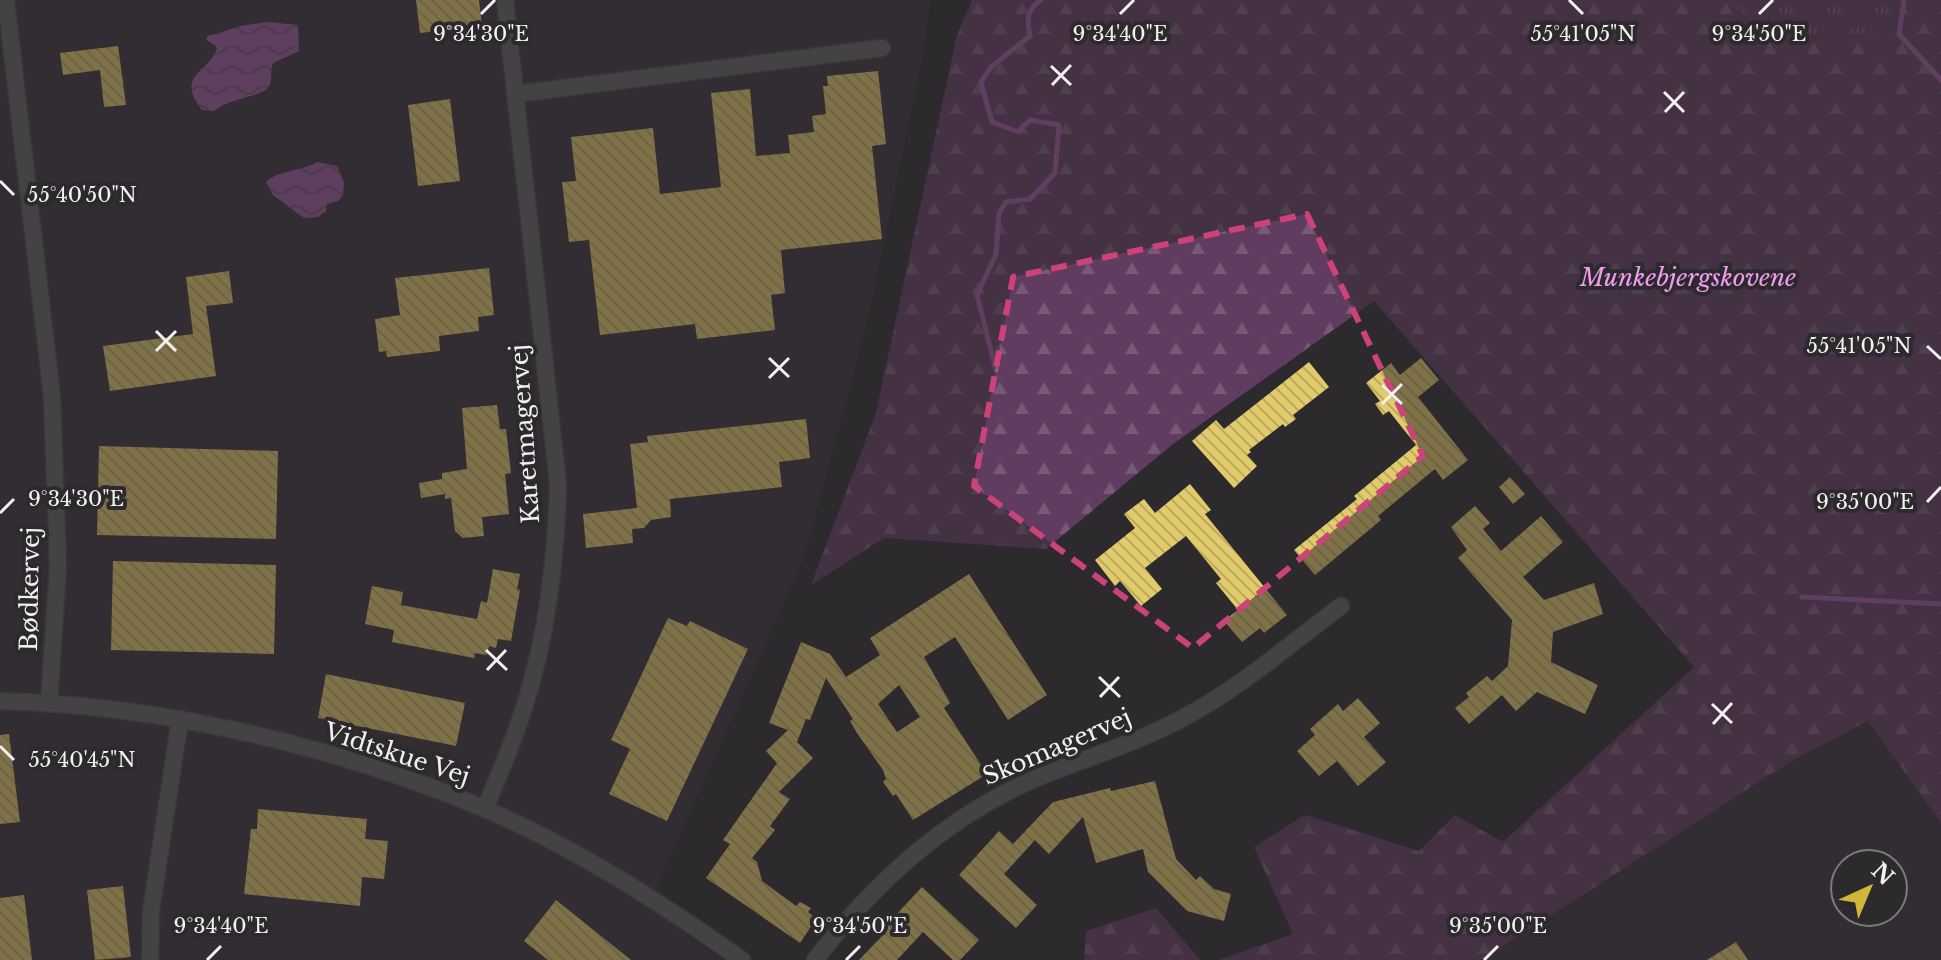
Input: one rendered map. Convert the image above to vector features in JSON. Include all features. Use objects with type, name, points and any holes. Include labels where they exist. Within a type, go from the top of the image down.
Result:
[{"type":"street","name":"Bødkervej","points":[[6,0],[52,397],[58,567],[49,702]]},
{"type":"street","name":"Karetmagervej","points":[[485,809],[516,732],[538,656],[557,544],[558,484],[505,0]]},
{"type":"street","points":[[515,94],[882,48]]},
{"type":"street","name":"Skomagervej","points":[[815,960],[842,925],[906,860],[968,815],[1032,781],[1138,739],[1184,717],[1232,688],[1341,606]]},
{"type":"street","name":"Vidtskue Vej","points":[[0,701],[49,702],[180,719],[377,768],[485,809],[566,849],[661,903],[742,960]]},
{"type":"street","points":[[150,960],[151,911],[180,719]]},
{"type":"highlighted area","points":[[1307,214],[1423,456],[1193,648],[974,486],[1013,277]]},
{"type":"shaded area","points":[[0,0],[930,0],[924,50],[866,327],[804,558],[648,906],[722,960],[0,960]]},
{"type":"shaded area","points":[[1868,721],[1941,823],[1941,960],[1481,960],[1795,759]]},
{"type":"green space","name":"Munkebjergskovene","points":[[972,0],[1726,0],[1776,41],[1898,34],[1904,0],[1941,0],[1941,823],[1868,721],[1795,759],[1481,960],[1219,960],[1293,934],[1254,847],[1305,815],[1419,851],[1455,815],[1503,842],[1694,667],[1374,301],[1173,444],[1046,549],[884,538],[811,585],[876,413],[957,35]]},
{"type":"green space","points":[[1726,0],[1904,0],[1899,34],[1775,41]]},
{"type":"green space","points":[[1156,908],[1200,960],[1084,960],[1086,931]]},
{"type":"water","points":[[268,22],[298,25],[299,51],[273,63],[270,83],[264,91],[227,103],[214,111],[202,110],[194,98],[192,82],[217,49],[206,40],[208,36]]},
{"type":"water","points":[[317,162],[337,166],[344,182],[343,195],[338,201],[327,204],[326,211],[318,217],[304,218],[273,195],[266,182]]},
{"type":"building","points":[[416,0],[479,0],[482,26],[420,33]]},
{"type":"building","points":[[118,46],[126,105],[104,107],[100,70],[63,75],[60,53]]},
{"type":"building","points":[[878,71],[886,144],[872,146],[882,239],[781,250],[785,293],[771,295],[775,330],[697,339],[695,324],[600,335],[589,240],[569,242],[562,182],[576,181],[571,137],[653,128],[660,194],[721,187],[711,93],[750,89],[756,156],[790,153],[788,135],[814,132],[812,116],[826,114],[823,86],[828,86],[827,76]]},
{"type":"building","points":[[450,99],[460,181],[418,186],[408,105]]},
{"type":"building","points":[[489,268],[494,315],[478,317],[479,331],[439,336],[440,351],[387,357],[386,351],[379,352],[375,319],[400,315],[395,278]]},
{"type":"building","points":[[229,271],[233,303],[206,306],[216,376],[110,391],[103,346],[193,334],[186,277]]},
{"type":"building","points":[[1421,358],[1439,380],[1418,397],[1468,460],[1443,480],[1435,469],[1378,516],[1381,520],[1315,575],[1294,550],[1357,499],[1354,496],[1416,445],[1389,411],[1383,415],[1375,404],[1380,401],[1366,383],[1391,363],[1400,375]]},
{"type":"building","points":[[1309,362],[1329,387],[1293,415],[1296,419],[1285,427],[1283,424],[1249,450],[1251,452],[1247,455],[1257,466],[1234,488],[1192,441],[1216,420],[1224,429]]},
{"type":"building","points":[[497,405],[500,429],[506,429],[511,473],[505,474],[509,514],[482,517],[484,536],[463,538],[455,531],[451,498],[445,499],[445,494],[421,498],[419,483],[442,479],[442,473],[467,469],[462,408]]},
{"type":"building","points":[[806,419],[810,458],[779,462],[782,487],[670,499],[671,517],[651,520],[644,528],[632,529],[633,543],[586,548],[583,514],[637,508],[630,444],[648,442],[647,436]]},
{"type":"building","points":[[99,446],[278,451],[276,539],[97,535]]},
{"type":"building","points":[[1510,477],[1525,494],[1513,504],[1499,487]]},
{"type":"building","points":[[1190,484],[1211,510],[1205,514],[1287,615],[1264,633],[1260,628],[1242,642],[1224,621],[1238,610],[1216,583],[1221,579],[1186,536],[1145,568],[1162,589],[1141,606],[1120,581],[1115,586],[1095,560],[1135,528],[1124,514],[1144,499],[1155,513]]},
{"type":"building","points":[[1475,506],[1490,523],[1483,529],[1501,551],[1541,516],[1563,542],[1523,577],[1544,600],[1594,583],[1603,614],[1553,632],[1551,662],[1598,685],[1585,714],[1537,692],[1516,711],[1502,695],[1469,724],[1455,708],[1469,697],[1466,693],[1487,676],[1492,681],[1508,666],[1512,620],[1458,558],[1467,550],[1451,527]]},
{"type":"building","points":[[113,561],[276,565],[274,654],[111,650]]},
{"type":"building","points":[[493,569],[520,574],[517,589],[520,590],[511,641],[498,639],[496,648],[489,646],[487,655],[475,653],[474,658],[392,642],[394,630],[365,624],[372,586],[403,592],[401,605],[477,619],[481,601],[487,603]]},
{"type":"building","points":[[969,574],[1047,695],[1008,720],[955,637],[924,657],[950,703],[944,708],[987,774],[913,820],[896,794],[893,796],[883,782],[886,779],[883,770],[857,733],[850,721],[853,719],[826,678],[810,720],[806,719],[797,742],[813,758],[779,792],[790,799],[770,826],[775,830],[752,858],[757,862],[762,881],[796,906],[800,902],[811,908],[808,912],[816,919],[800,943],[706,878],[730,844],[723,840],[777,763],[766,751],[788,730],[769,723],[801,642],[830,654],[846,677],[880,655],[870,638]],"holes":[[[899,685],[920,717],[897,732],[878,704]]]},
{"type":"building","points":[[668,618],[687,626],[690,621],[748,649],[667,821],[609,794],[630,749],[611,740]]},
{"type":"building","points":[[326,674],[465,703],[456,746],[318,718]]},
{"type":"building","points":[[1358,698],[1380,723],[1364,737],[1386,762],[1358,786],[1337,761],[1319,776],[1297,751],[1315,735],[1310,729],[1338,704],[1343,711]]},
{"type":"building","points":[[9,734],[20,822],[0,824],[0,735]]},
{"type":"building","points":[[1155,781],[1176,859],[1196,880],[1200,876],[1214,889],[1231,894],[1224,921],[1187,911],[1148,872],[1143,849],[1096,863],[1083,817],[1049,854],[1035,840],[1004,874],[1037,905],[1016,928],[959,875],[999,831],[1013,844],[1053,802]]},
{"type":"building","points":[[258,809],[367,819],[365,839],[388,841],[384,879],[362,877],[360,906],[244,894],[251,829],[257,829]]},
{"type":"building","points":[[123,886],[131,957],[95,960],[87,890]]},
{"type":"building","points":[[922,887],[979,940],[960,960],[953,960],[923,932],[897,960],[859,960],[882,936],[879,933]]},
{"type":"building","points":[[24,895],[32,960],[0,960],[0,898]]},
{"type":"building","points":[[556,900],[631,960],[548,960],[524,941]]},
{"type":"building","points":[[1736,942],[1748,960],[1707,960]]},
{"type":"waterway","points":[[996,370],[977,295],[996,254],[999,213],[1006,202],[1030,199],[1055,173],[1059,125],[1030,120],[1018,132],[992,122],[981,82],[991,67],[1030,36],[1029,16],[1041,0]]},
{"type":"waterway","points":[[1904,0],[1899,34],[1941,80]]},
{"type":"waterway","points":[[1802,597],[1941,604]]}]
